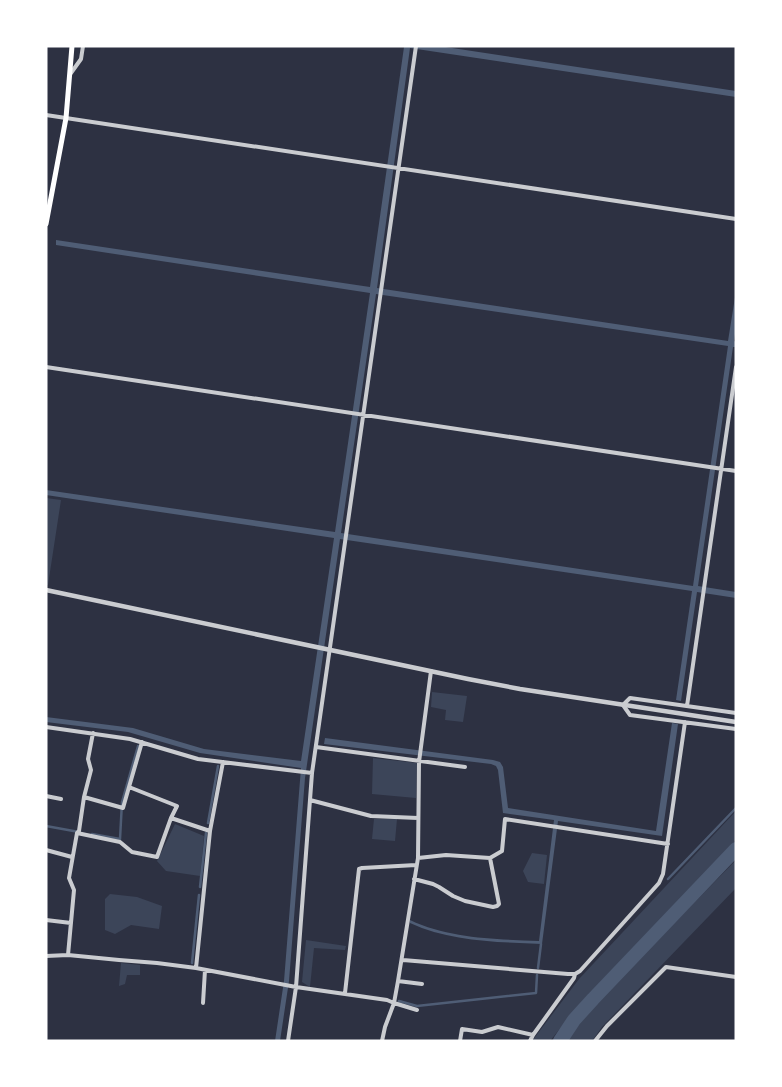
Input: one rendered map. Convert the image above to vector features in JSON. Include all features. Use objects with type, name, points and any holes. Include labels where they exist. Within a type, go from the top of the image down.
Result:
[{"type":"main road","points":[[46,224],[66,118],[72,46]]},
{"type":"street","points":[[71,73],[81,58],[84,46]]},
{"type":"street","points":[[288,1041],[310,800],[310,773],[316,748],[415,48]]},
{"type":"street","points":[[46,116],[736,219]]},
{"type":"street","points":[[46,367],[736,471]]},
{"type":"street","points":[[687,706],[719,468],[736,367]]},
{"type":"street","points":[[46,590],[520,689],[736,722]]},
{"type":"street","points":[[382,1041],[394,1004],[403,960],[407,920],[418,858],[419,760],[431,671]]},
{"type":"street","points":[[623,705],[630,698],[736,713]]},
{"type":"street","points":[[623,705],[630,715],[736,729]]},
{"type":"street","points":[[530,1041],[575,974],[659,883],[663,874],[668,844],[685,722]]},
{"type":"street","points":[[46,727],[142,742],[198,759],[310,773]]},
{"type":"street","points":[[68,955],[74,890],[68,878],[90,770],[88,759],[94,733]]},
{"type":"street","points":[[84,797],[123,808],[142,742]]},
{"type":"street","points":[[316,748],[465,767]]},
{"type":"street","points":[[196,968],[210,831],[223,762]]},
{"type":"street","points":[[78,832],[120,842],[132,852],[157,857],[177,806],[129,787]]},
{"type":"street","points":[[46,796],[61,799]]},
{"type":"street","points":[[310,800],[371,816],[418,818]]},
{"type":"street","points":[[172,818],[210,831]]},
{"type":"street","points":[[418,858],[446,854],[490,858],[502,851],[505,819],[668,844]]},
{"type":"street","points":[[46,850],[72,857]]},
{"type":"street","points":[[414,880],[433,884],[465,901],[493,907],[497,906],[499,904],[490,858]]},
{"type":"street","points":[[345,994],[353,909],[359,869],[416,865]]},
{"type":"street","points":[[46,920],[71,924]]},
{"type":"street","points":[[46,956],[68,955],[196,968],[294,987],[387,1000],[394,1004],[417,1010]]},
{"type":"street","points":[[403,960],[575,974]]},
{"type":"street","points":[[595,1041],[607,1026],[666,967],[736,977]]},
{"type":"street","points":[[203,1003],[205,970]]},
{"type":"street","points":[[398,982],[422,984]]},
{"type":"street","points":[[460,1041],[462,1029],[482,1032],[498,1027],[533,1035]]},
{"type":"shaded area","points":[[401,46],[439,46],[736,91],[736,97],[410,48],[377,288],[728,341],[736,291],[734,341],[736,342],[736,347],[733,347],[698,586],[736,592],[736,598],[697,592],[681,701],[676,700],[692,591],[340,539],[305,778],[289,981],[280,1041],[275,1041],[284,981],[301,768],[200,753],[128,732],[46,722],[46,717],[133,728],[204,749],[301,761],[334,538],[46,495],[46,490],[335,532],[370,293],[56,245],[56,240],[370,287],[404,47]],"holes":[[[376,294],[728,346],[693,586],[341,533]]]},
{"type":"shaded area","points":[[46,498],[61,500],[48,585],[46,585]]},
{"type":"shaded area","points":[[432,692],[467,696],[463,722],[445,720],[446,710],[431,707]]},
{"type":"shaded area","points":[[672,723],[678,724],[662,836],[558,821],[542,944],[475,940],[442,934],[410,923],[410,920],[441,931],[473,937],[539,941],[554,820],[503,813],[496,766],[324,744],[325,738],[493,760],[500,762],[503,767],[508,808],[656,831]]},
{"type":"shaded area","points":[[373,758],[417,763],[416,798],[372,794]]},
{"type":"shaded area","points":[[736,811],[736,840],[583,1000],[550,1041],[532,1041],[579,979]]},
{"type":"shaded area","points":[[374,819],[397,819],[395,841],[372,839]]},
{"type":"shaded area","points":[[175,824],[204,836],[200,876],[166,871],[157,861]]},
{"type":"shaded area","points":[[532,853],[547,855],[544,884],[528,882],[523,871]]},
{"type":"shaded area","points":[[736,860],[736,888],[602,1027],[592,1041],[567,1041],[598,1001]]},
{"type":"shaded area","points":[[110,894],[137,897],[162,906],[159,929],[131,925],[115,934],[105,930],[105,899]]},
{"type":"shaded area","points":[[306,940],[346,946],[345,950],[314,948],[310,987],[302,982]]},
{"type":"shaded area","points":[[121,963],[140,965],[140,975],[127,975],[125,984],[119,986]]},
{"type":"waterway","points":[[92,834],[120,839],[122,802],[138,746]]},
{"type":"waterway","points":[[208,823],[218,766]]},
{"type":"waterway","points":[[668,879],[736,808]]},
{"type":"waterway","points":[[46,826],[79,832]]},
{"type":"waterway","points":[[200,887],[206,833]]},
{"type":"waterway","points":[[560,1041],[574,1020],[593,999],[736,849]]},
{"type":"waterway","points":[[192,963],[199,895]]},
{"type":"waterway","points":[[538,968],[541,944]]},
{"type":"waterway","points":[[399,1001],[417,1006],[536,993],[537,975]]}]
